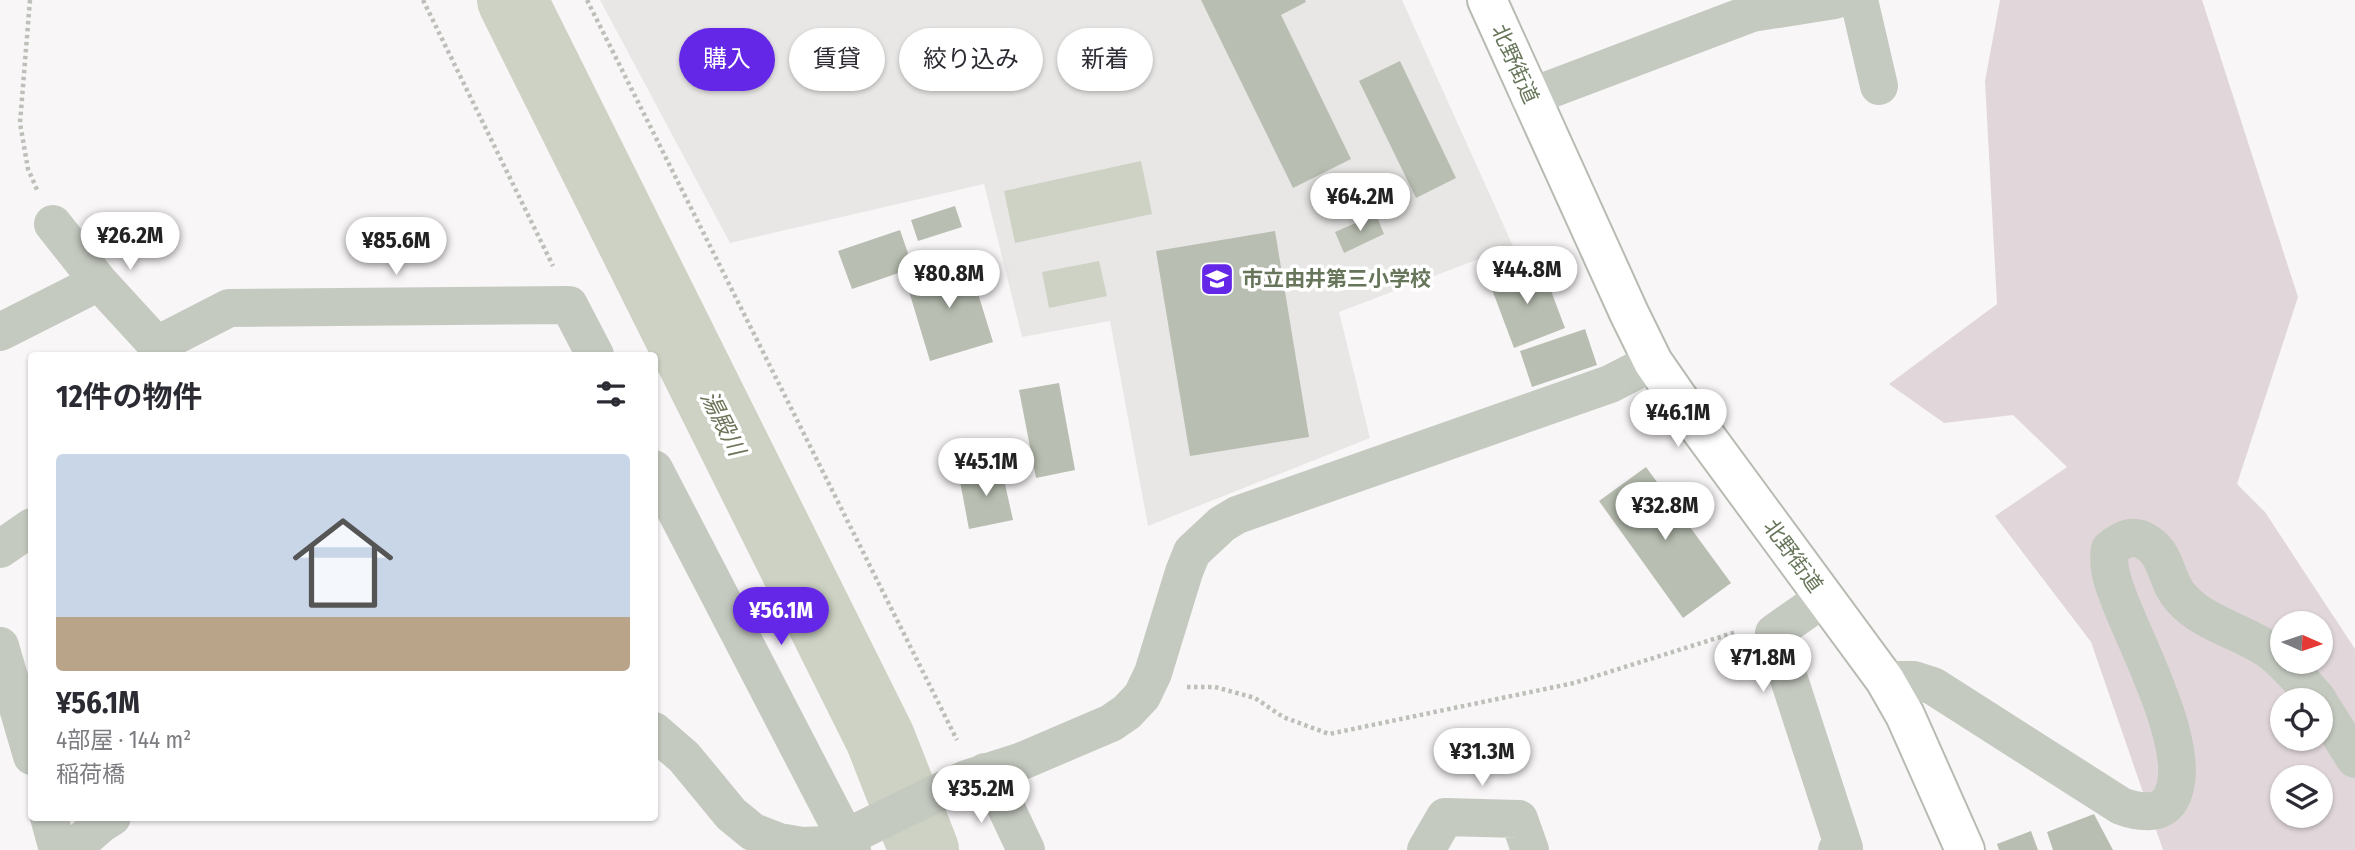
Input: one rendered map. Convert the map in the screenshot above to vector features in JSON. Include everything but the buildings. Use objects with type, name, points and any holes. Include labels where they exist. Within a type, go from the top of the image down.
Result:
[{"type":"main road","name":"北野街道","points":[[1487,0],[1653,362],[1686,411],[1885,680],[1915,736],[1965,850]]},
{"type":"street","points":[[1530,97],[1752,13],[1835,0]]},
{"type":"street","points":[[1859,0],[1879,86]]},
{"type":"street","points":[[53,224],[99,282],[161,350],[229,308],[569,305],[593,352]]},
{"type":"street","points":[[0,332],[99,282]]},
{"type":"street","points":[[658,734],[684,757],[730,814],[753,832],[779,842],[802,846],[851,840],[976,776],[1022,761],[1111,723],[1127,712],[1142,696],[1153,673],[1192,552],[1222,524],[1237,516],[1445,440],[1610,384],[1653,362]]},
{"type":"street","points":[[658,477],[851,840]]},
{"type":"street","points":[[0,549],[28,530]]},
{"type":"street","points":[[1885,680],[1914,680],[1933,686],[2121,806],[2134,811],[2157,811],[2168,803],[2174,792],[2177,765],[2174,742],[2150,671],[2118,597],[2108,561],[2110,549],[2123,539],[2136,536],[2150,544],[2160,555],[2178,595],[2192,609],[2207,620],[2272,652],[2307,688]]},
{"type":"street","points":[[1824,598],[1774,633],[1844,848],[1837,850]]},
{"type":"street","points":[[0,646],[28,742]]},
{"type":"street","points":[[2333,724],[2355,759]]},
{"type":"street","points":[[976,776],[1000,794],[1026,850]]},
{"type":"street","points":[[1426,850],[1445,817],[1519,819],[1530,850]]},
{"type":"street","points":[[50,821],[58,850]]},
{"type":"street","points":[[71,850],[107,830]]},
{"type":"path","points":[[30,0],[20,123],[28,169],[53,224]]},
{"type":"path","points":[[423,0],[551,261],[569,305]]},
{"type":"path","points":[[587,0],[976,776]]},
{"type":"path","points":[[1142,696],[1185,687],[1215,687],[1255,698],[1283,717],[1329,734],[1574,683],[1749,628],[1774,633]]},
{"type":"shaded area","name":"市立由井第三小学校","points":[[600,0],[1402,0],[1513,246],[1339,312],[1370,438],[1148,526],[1110,321],[1022,337],[984,184],[730,243]]},
{"type":"shaded area","points":[[2000,0],[2202,0],[2298,297],[2237,484],[2265,512],[2330,611],[2270,611],[2270,674],[2333,674],[2333,616],[2355,649],[2355,850],[2163,850],[2091,642],[1995,516],[2067,467],[2013,415],[1944,423],[1889,384],[1997,304],[1985,81]]},
{"type":"shaded area","points":[[1141,161],[1152,214],[1015,243],[1004,191]]},
{"type":"shaded area","points":[[1099,261],[1107,296],[1049,308],[1042,272]]},
{"type":"waterway","name":"湯殿川","points":[[512,0],[880,738],[924,850]]},
{"type":"place","name":"市立由井第三小学校","points":[[1217,279]]}]
